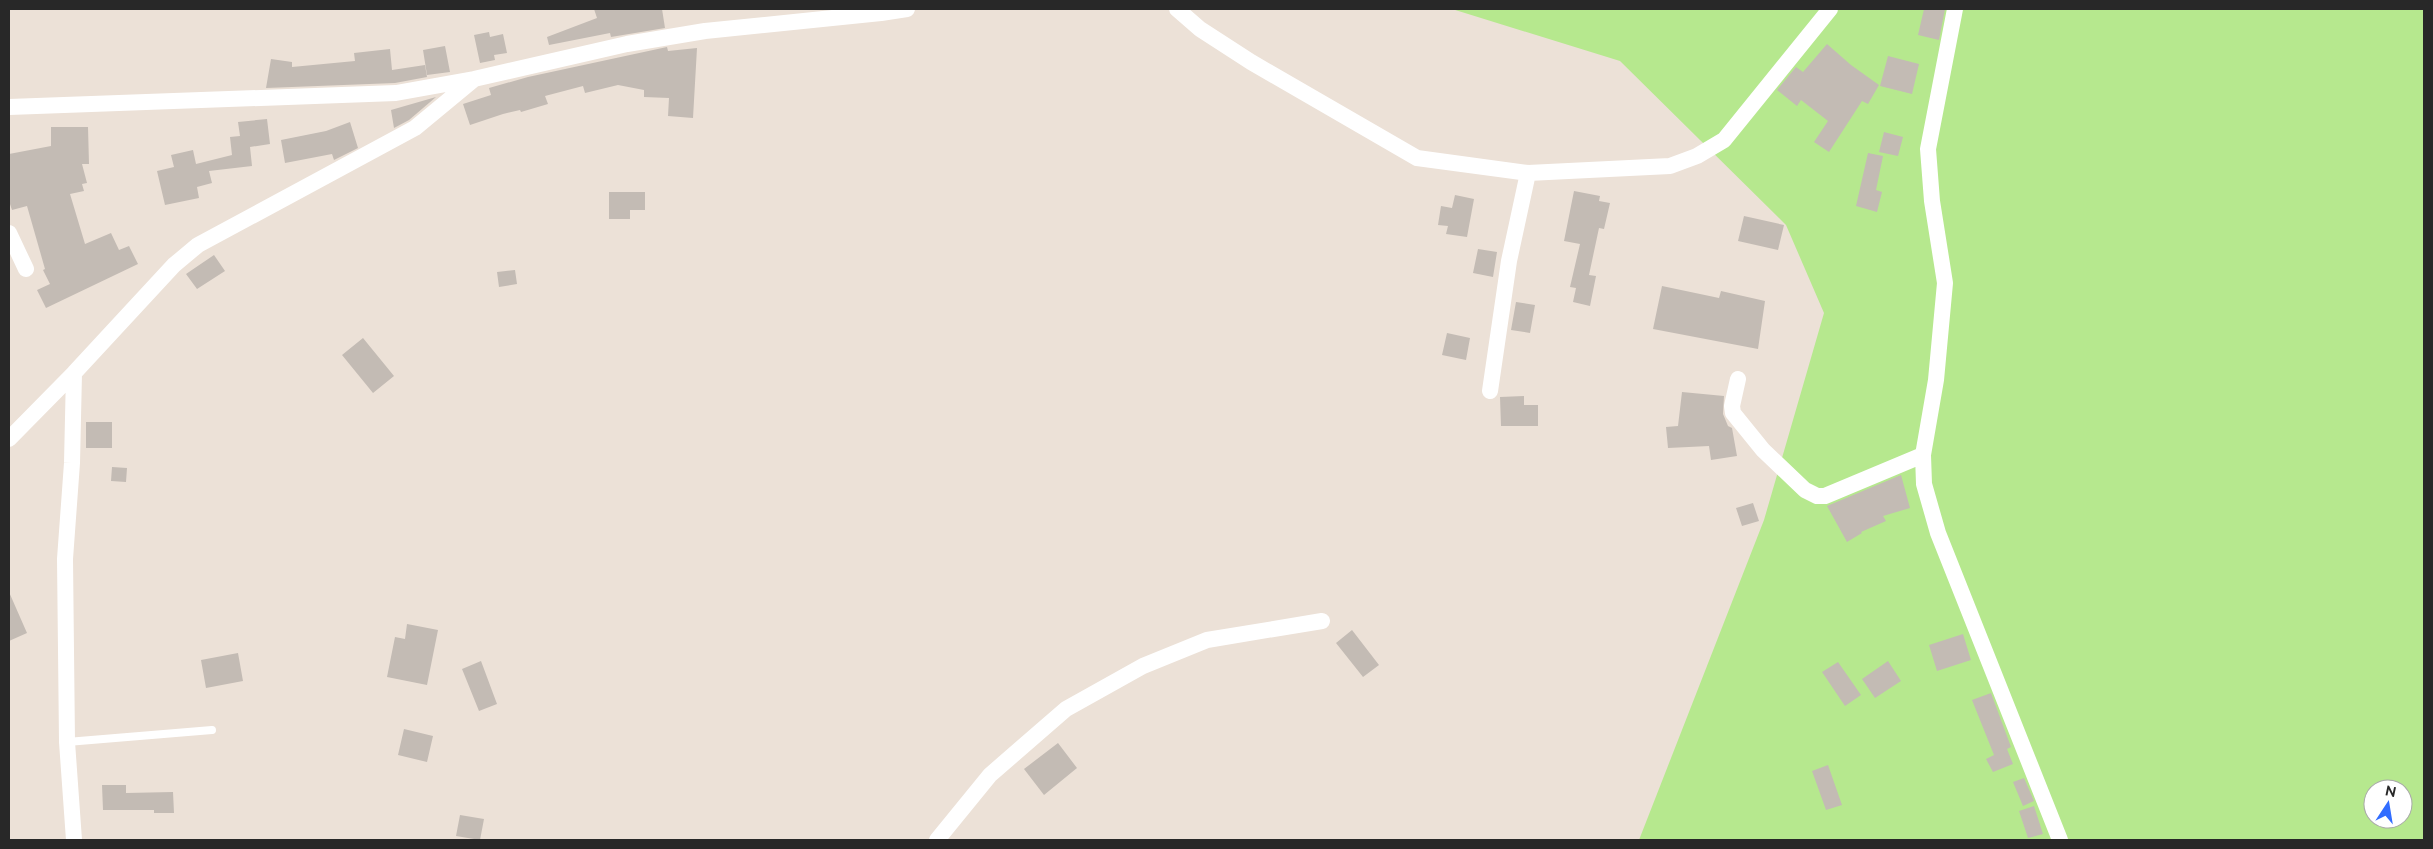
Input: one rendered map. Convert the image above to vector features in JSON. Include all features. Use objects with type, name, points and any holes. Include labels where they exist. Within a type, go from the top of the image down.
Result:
[{"type":"street","points":[[9,107],[396,93],[474,79],[627,44],[686,34],[907,9]]},
{"type":"street","points":[[1177,9],[1200,29],[1251,62],[1417,158],[1528,173],[1670,166],[1697,156],[1724,140],[1830,9]]},
{"type":"street","points":[[1955,9],[1928,149],[1932,201],[1946,283],[1936,380],[1923,454],[1924,484],[1938,533],[2060,838]]},
{"type":"street","points":[[9,439],[74,374],[174,265],[198,245],[415,128],[474,79]]},
{"type":"street","points":[[1490,392],[1509,261],[1528,173]]},
{"type":"street","points":[[9,233],[26,269]]},
{"type":"street","points":[[74,374],[72,463],[66,558],[68,742],[74,840]]},
{"type":"street","points":[[1738,379],[1732,406],[1733,413],[1763,450],[1805,490],[1817,496],[1825,496],[1923,454]]},
{"type":"street","points":[[937,840],[990,775],[1066,709],[1143,666],[1207,640],[1322,621]]},
{"type":"lane","points":[[68,742],[212,730]]},
{"type":"green space","points":[[1452,9],[2424,9],[2424,840],[1639,840],[1764,520],[1824,313],[1786,225],[1620,61]]},
{"type":"building","points":[[594,9],[662,9],[665,28],[611,37],[610,33],[549,45],[547,37],[597,18]]},
{"type":"building","points":[[1924,9],[1945,9],[1939,40],[1918,35]]},
{"type":"building","points":[[489,32],[490,37],[503,34],[507,53],[494,55],[495,60],[480,63],[474,35]]},
{"type":"building","points":[[1827,44],[1851,65],[1879,85],[1868,104],[1862,101],[1829,152],[1814,142],[1828,121],[1801,100],[1797,106],[1777,90],[1796,67],[1803,72]]},
{"type":"building","points":[[445,46],[450,72],[427,75],[423,50]]},
{"type":"building","points":[[667,47],[668,51],[697,48],[693,118],[668,116],[669,98],[644,97],[644,90],[618,85],[585,93],[583,86],[545,96],[548,104],[521,112],[520,110],[503,114],[470,125],[463,104],[491,95],[489,88],[528,77]]},
{"type":"building","points":[[390,49],[392,70],[425,65],[427,77],[395,83],[266,88],[271,59],[292,62],[292,67],[355,61],[354,53]]},
{"type":"building","points":[[1888,56],[1919,64],[1912,94],[1880,86]]},
{"type":"building","points":[[436,97],[409,120],[394,128],[391,110]]},
{"type":"building","points":[[267,119],[270,144],[250,147],[252,166],[209,171],[212,183],[197,187],[199,198],[165,205],[157,171],[174,167],[171,155],[193,150],[196,164],[232,155],[230,137],[240,136],[238,122]]},
{"type":"building","points":[[350,122],[358,148],[334,160],[332,154],[285,163],[281,140],[326,131]]},
{"type":"building","points":[[51,127],[88,127],[89,164],[82,164],[87,183],[82,184],[84,191],[70,194],[85,244],[111,233],[119,250],[129,246],[138,264],[46,308],[37,290],[50,284],[43,270],[45,269],[27,206],[12,210],[9,201],[9,154],[51,146]]},
{"type":"building","points":[[1884,132],[1903,137],[1898,156],[1879,152]]},
{"type":"building","points":[[1868,153],[1883,156],[1876,190],[1882,192],[1877,212],[1856,206]]},
{"type":"building","points":[[1574,191],[1600,196],[1599,201],[1610,203],[1604,229],[1599,228],[1589,275],[1596,276],[1590,306],[1573,302],[1576,288],[1570,287],[1580,244],[1564,241]]},
{"type":"building","points":[[609,192],[645,192],[645,210],[630,210],[630,219],[609,219]]},
{"type":"building","points":[[1455,195],[1474,199],[1467,237],[1446,234],[1448,226],[1438,225],[1441,206],[1452,208]]},
{"type":"building","points":[[1744,216],[1784,225],[1778,250],[1738,241]]},
{"type":"building","points":[[1478,249],[1497,252],[1493,277],[1473,273]]},
{"type":"building","points":[[214,255],[225,271],[197,289],[186,274]]},
{"type":"building","points":[[515,270],[517,284],[499,287],[497,272]]},
{"type":"building","points":[[1662,286],[1719,298],[1721,291],[1765,301],[1758,349],[1653,329]]},
{"type":"building","points":[[1516,302],[1535,305],[1530,333],[1511,330]]},
{"type":"building","points":[[1447,333],[1470,338],[1466,360],[1442,355]]},
{"type":"building","points":[[363,338],[394,376],[373,393],[342,355]]},
{"type":"building","points":[[1682,392],[1724,396],[1723,414],[1728,426],[1732,428],[1737,456],[1711,460],[1709,446],[1668,448],[1666,427],[1678,426]]},
{"type":"building","points":[[1524,396],[1524,405],[1538,405],[1538,426],[1501,426],[1500,397]]},
{"type":"building","points":[[86,422],[112,422],[112,448],[86,448]]},
{"type":"building","points":[[112,467],[127,468],[126,482],[111,481]]},
{"type":"building","points":[[1901,475],[1910,508],[1883,516],[1886,521],[1861,532],[1847,542],[1827,506]]},
{"type":"building","points":[[1753,503],[1759,521],[1742,526],[1736,508]]},
{"type":"building","points":[[9,592],[27,633],[9,641]]},
{"type":"building","points":[[407,624],[438,630],[427,685],[387,677],[395,637],[405,639]]},
{"type":"building","points":[[1352,630],[1379,665],[1363,677],[1336,643]]},
{"type":"building","points":[[1963,634],[1971,660],[1937,671],[1929,645]]},
{"type":"building","points":[[238,653],[243,681],[206,688],[201,660]]},
{"type":"building","points":[[481,661],[497,704],[479,711],[462,669]]},
{"type":"building","points":[[1888,661],[1901,681],[1875,698],[1862,679]]},
{"type":"building","points":[[1838,662],[1861,695],[1845,706],[1822,672]]},
{"type":"building","points":[[1991,693],[2011,747],[2007,749],[2013,764],[1993,772],[1986,759],[1994,755],[1972,700]]},
{"type":"building","points":[[404,729],[433,736],[427,762],[398,755]]},
{"type":"building","points":[[1058,743],[1077,768],[1044,795],[1024,769]]},
{"type":"building","points":[[1828,765],[1842,805],[1826,810],[1812,771]]},
{"type":"building","points":[[2024,778],[2034,801],[2023,806],[2013,782]]},
{"type":"building","points":[[102,785],[126,785],[126,793],[173,792],[174,813],[154,813],[154,810],[103,810]]},
{"type":"building","points":[[2034,806],[2043,834],[2028,838],[2019,811]]},
{"type":"building","points":[[460,815],[484,819],[480,840],[456,836]]}]
